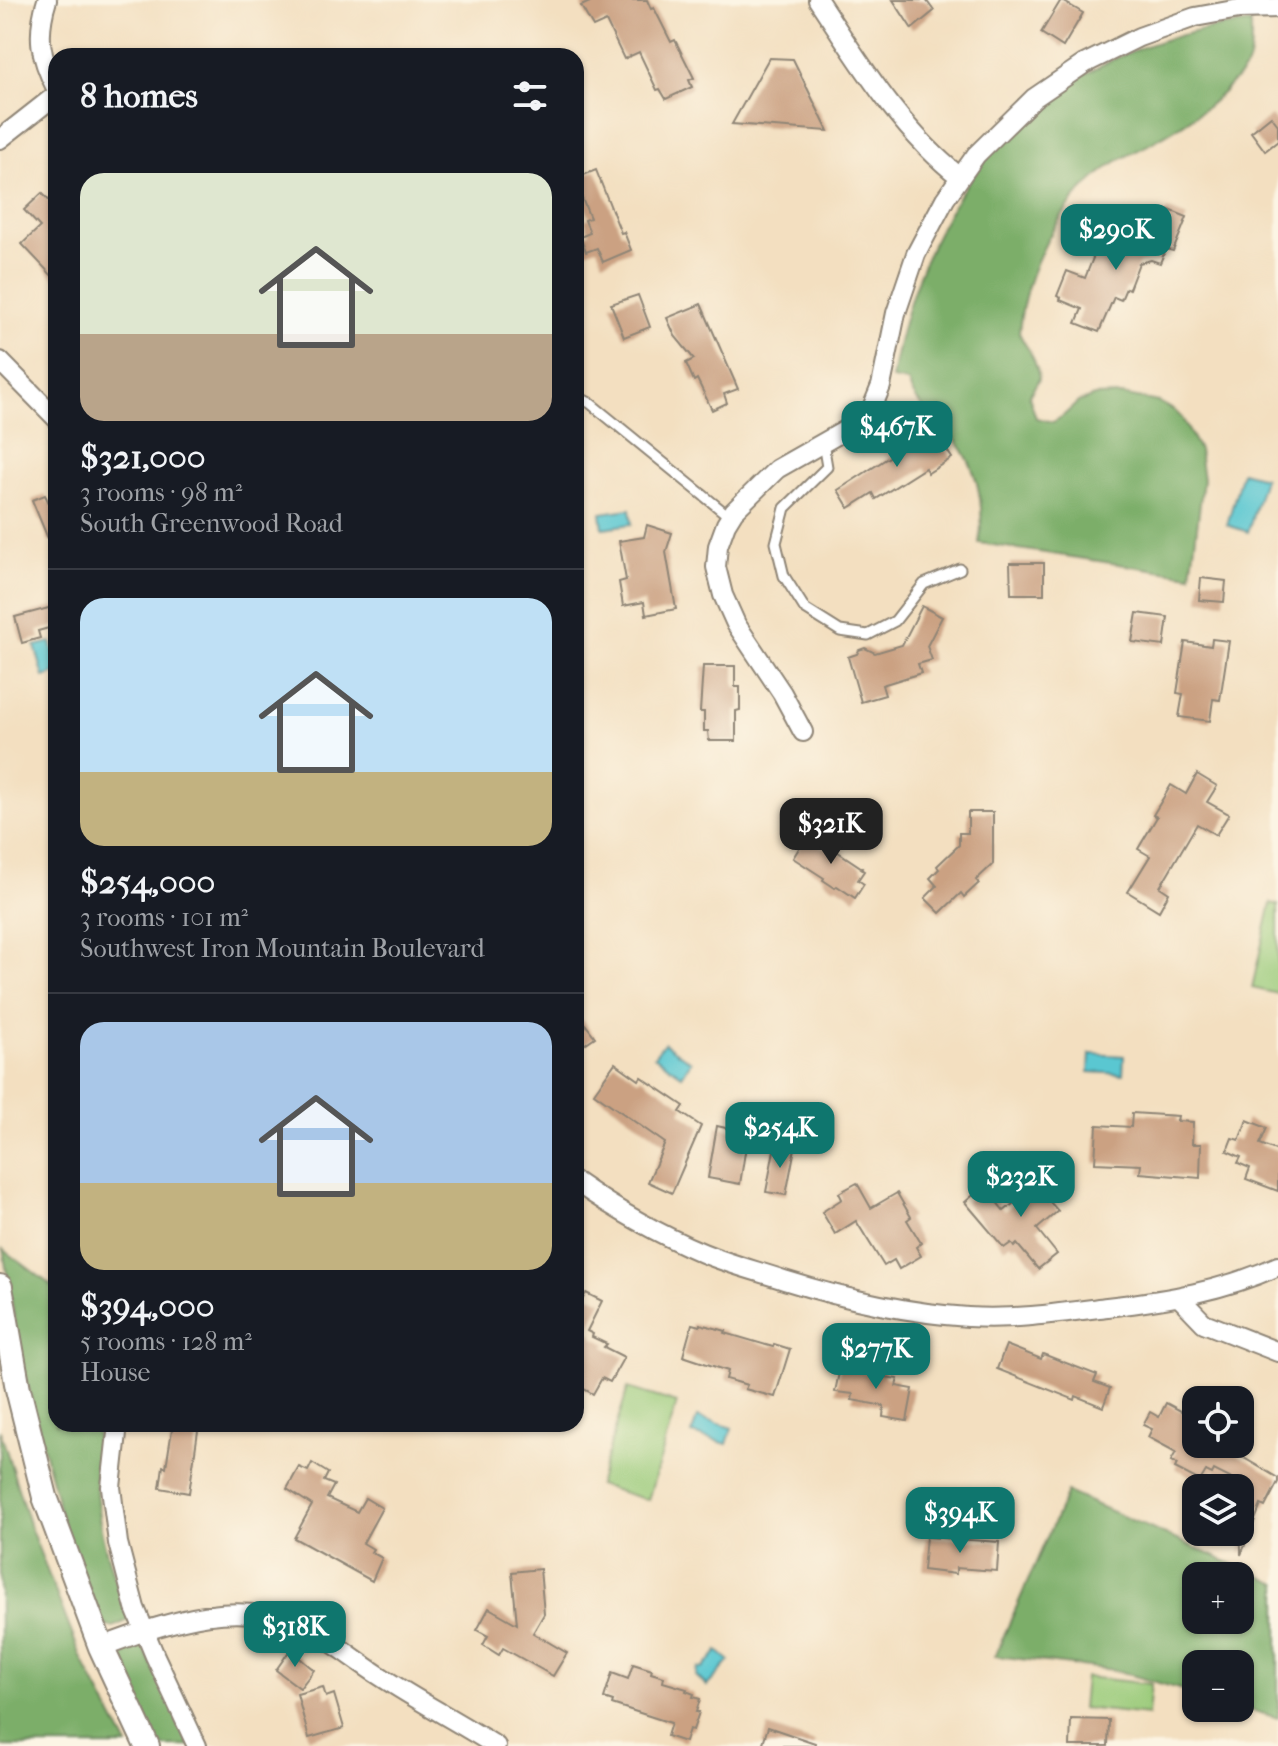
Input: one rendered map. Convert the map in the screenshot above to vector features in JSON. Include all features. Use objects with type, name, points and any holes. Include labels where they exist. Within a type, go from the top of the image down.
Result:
[{"type":"main road","points":[[0,1287],[18,1389],[53,1523],[101,1647],[147,1746]]},
{"type":"street","points":[[47,0],[41,47],[48,73]]},
{"type":"street","points":[[818,0],[874,84],[908,128],[960,177]]},
{"type":"street","points":[[803,732],[782,693],[736,624],[723,595],[716,567],[718,546],[730,517],[777,469],[858,423],[872,408],[881,386],[896,313],[916,254],[945,199],[976,155],[1034,98],[1084,64],[1196,8],[1278,8]]},
{"type":"street","points":[[0,139],[48,101]]},
{"type":"street","points":[[0,361],[48,410]]},
{"type":"street","points":[[584,1187],[649,1228],[705,1254],[881,1307],[968,1317],[1057,1313],[1179,1297],[1224,1287],[1278,1266]]},
{"type":"street","points":[[1179,1297],[1204,1323],[1278,1352]]},
{"type":"street","points":[[117,1432],[111,1487],[118,1543],[135,1608],[197,1746]]},
{"type":"street","points":[[101,1647],[145,1630],[207,1614],[248,1614],[282,1619],[327,1640],[496,1746]]},
{"type":"lane","points":[[584,400],[730,517]]},
{"type":"lane","points":[[823,443],[827,467],[785,508],[776,543],[784,576],[805,609],[840,631],[868,635],[895,621],[924,584],[960,569]]},
{"type":"green space","points":[[1251,23],[1250,56],[1240,75],[1192,118],[1110,166],[1075,199],[1060,219],[1047,240],[1028,286],[1019,333],[1038,371],[1039,379],[1029,396],[1036,418],[1053,422],[1078,402],[1094,396],[1121,395],[1159,402],[1182,418],[1199,450],[1203,480],[1191,575],[979,543],[980,498],[966,455],[919,403],[908,382],[892,379],[908,308],[933,243],[966,185],[1007,135],[1057,92],[1114,59],[1179,36]]},
{"type":"green space","points":[[1271,903],[1278,905],[1278,994],[1252,988]]},
{"type":"green space","points":[[3,1249],[48,1283],[48,1432],[97,1432],[95,1475],[98,1511],[109,1561],[129,1620],[113,1627],[104,1626],[65,1532],[20,1356]]},
{"type":"green space","points":[[628,1388],[677,1403],[648,1500],[598,1485]]},
{"type":"green space","points":[[0,1430],[30,1527],[82,1659],[128,1746],[0,1746]]},
{"type":"green space","points":[[1067,1492],[1182,1542],[1182,1546],[1191,1546],[1228,1562],[1182,1562],[1182,1634],[1254,1634],[1254,1574],[1278,1584],[1278,1718],[1254,1711],[1254,1650],[1182,1650],[1182,1690],[1114,1670],[995,1656]]},
{"type":"green space","points":[[142,1644],[190,1746],[161,1746],[119,1667],[130,1650]]},
{"type":"green space","points":[[1085,1677],[1151,1684],[1148,1715],[1082,1708]]},
{"type":"water","points":[[1242,472],[1264,478],[1248,532],[1227,525]]},
{"type":"water","points":[[630,509],[632,524],[603,528],[601,513]]},
{"type":"water","points":[[48,643],[48,676],[44,677],[35,646]]},
{"type":"water","points":[[664,1043],[691,1062],[682,1075],[654,1056]]},
{"type":"water","points":[[1090,1054],[1124,1056],[1123,1074],[1089,1072]]},
{"type":"water","points":[[697,1417],[732,1428],[727,1444],[692,1434]]},
{"type":"water","points":[[718,1651],[730,1661],[707,1686],[696,1676],[698,1668],[703,1669]]},
{"type":"building","points":[[594,0],[647,0],[671,42],[675,40],[694,78],[689,80],[692,87],[666,99],[660,89],[657,90],[639,52],[624,59],[606,21],[593,27],[581,6]]},
{"type":"building","points":[[893,0],[926,0],[934,11],[912,29]]},
{"type":"building","points":[[1061,0],[1083,13],[1063,47],[1041,33]]},
{"type":"building","points":[[769,58],[793,59],[828,131],[732,124]]},
{"type":"building","points":[[1271,116],[1278,125],[1278,141],[1265,151],[1251,132]]},
{"type":"building","points":[[596,170],[631,250],[603,262],[597,248],[586,252],[584,247],[584,235],[590,233],[585,220],[590,218],[584,203],[584,175]]},
{"type":"building","points":[[42,193],[48,199],[48,272],[22,244],[40,227],[24,210]]},
{"type":"building","points":[[1167,209],[1187,217],[1173,251],[1166,249],[1160,263],[1151,260],[1139,263],[1121,300],[1114,297],[1099,332],[1076,323],[1082,309],[1057,296],[1067,271],[1085,278],[1101,238],[1125,248],[1149,241],[1151,235],[1156,237]]},
{"type":"building","points":[[638,295],[650,327],[624,337],[611,304]]},
{"type":"building","points":[[701,304],[738,389],[724,394],[727,403],[712,410],[686,363],[694,359],[675,336],[667,318]]},
{"type":"building","points":[[933,429],[952,458],[928,473],[925,468],[876,499],[873,493],[849,508],[838,490]]},
{"type":"building","points":[[45,495],[48,501],[48,539],[32,500]]},
{"type":"building","points":[[647,525],[672,533],[666,552],[676,609],[646,615],[644,602],[623,606],[619,582],[626,580],[619,541],[644,537]]},
{"type":"building","points":[[1010,563],[1044,563],[1044,594],[1011,594]]},
{"type":"building","points":[[1201,578],[1226,581],[1224,602],[1199,600]]},
{"type":"building","points":[[922,606],[942,617],[927,646],[932,660],[918,664],[921,673],[882,685],[885,695],[861,702],[848,657],[865,648],[875,653],[902,645]]},
{"type":"building","points":[[48,608],[48,628],[38,631],[40,638],[22,643],[15,617]]},
{"type":"building","points":[[1137,613],[1168,617],[1164,646],[1132,642]]},
{"type":"building","points":[[1212,639],[1229,641],[1220,700],[1213,699],[1210,721],[1179,717],[1183,694],[1177,693],[1185,642],[1211,646]]},
{"type":"building","points":[[703,666],[735,666],[735,687],[740,687],[736,741],[709,741],[708,731],[704,731],[704,712],[700,712]]},
{"type":"building","points":[[1197,774],[1217,786],[1207,802],[1229,814],[1216,835],[1197,824],[1160,887],[1169,893],[1159,911],[1128,892],[1150,856],[1138,849],[1171,785],[1186,794]]},
{"type":"building","points":[[968,812],[993,812],[993,864],[964,897],[961,893],[940,913],[925,898],[937,886],[930,878],[939,869],[937,866],[959,845],[959,833],[968,833]]},
{"type":"building","points":[[806,837],[824,848],[826,844],[862,868],[864,871],[858,880],[864,884],[855,898],[837,886],[835,888],[793,858]]},
{"type":"building","points":[[584,1023],[595,1037],[584,1045]]},
{"type":"building","points":[[615,1063],[684,1106],[680,1112],[701,1126],[672,1193],[648,1182],[665,1143],[594,1093]]},
{"type":"building","points":[[1132,1113],[1178,1116],[1177,1121],[1193,1122],[1192,1144],[1201,1144],[1200,1178],[1140,1173],[1141,1165],[1095,1163],[1097,1125],[1131,1127]]},
{"type":"building","points":[[1247,1120],[1267,1128],[1260,1144],[1278,1151],[1278,1191],[1246,1179],[1250,1168],[1238,1163],[1241,1157],[1227,1151],[1232,1138],[1239,1140]]},
{"type":"building","points":[[717,1126],[748,1133],[740,1184],[708,1178]]},
{"type":"building","points":[[775,1145],[795,1148],[786,1195],[766,1192]]},
{"type":"building","points":[[1052,1173],[1065,1189],[1050,1202],[1058,1211],[1037,1229],[1057,1254],[1038,1269],[1017,1244],[1014,1247],[1011,1243],[1004,1248],[965,1202],[984,1186],[1004,1211]]},
{"type":"building","points":[[857,1183],[871,1208],[897,1193],[911,1217],[907,1220],[921,1243],[916,1247],[921,1256],[899,1269],[894,1260],[884,1266],[856,1221],[835,1234],[822,1212],[842,1199],[839,1193]]},
{"type":"building","points":[[586,1293],[602,1301],[587,1331],[607,1344],[604,1347],[624,1357],[610,1382],[602,1378],[593,1394],[584,1389]]},
{"type":"building","points":[[692,1324],[790,1349],[775,1397],[745,1389],[747,1385],[726,1379],[728,1371],[683,1356]]},
{"type":"building","points":[[1006,1345],[1041,1359],[1043,1354],[1097,1375],[1094,1382],[1110,1388],[1103,1407],[1076,1396],[1075,1400],[997,1369]]},
{"type":"building","points":[[840,1368],[885,1372],[884,1377],[898,1379],[896,1386],[913,1389],[907,1421],[883,1417],[884,1406],[852,1400],[853,1394],[835,1392]]},
{"type":"building","points":[[1166,1403],[1182,1412],[1182,1458],[1244,1458],[1278,1478],[1254,1522],[1254,1474],[1222,1474],[1214,1470],[1212,1474],[1206,1471],[1204,1474],[1187,1474],[1175,1468],[1177,1464],[1171,1461],[1176,1452],[1148,1437],[1152,1429],[1143,1425],[1150,1412],[1159,1417]]},
{"type":"building","points":[[172,1432],[198,1432],[189,1493],[160,1488],[163,1466],[166,1467]]},
{"type":"building","points":[[312,1463],[328,1473],[324,1481],[334,1485],[327,1498],[357,1512],[365,1498],[382,1508],[363,1543],[382,1558],[372,1581],[294,1538],[312,1505],[287,1489],[299,1467],[308,1471]]},
{"type":"building","points":[[926,1537],[999,1542],[997,1571],[956,1568],[956,1574],[923,1570]]},
{"type":"building","points":[[540,1569],[544,1614],[533,1633],[567,1653],[553,1676],[503,1648],[499,1655],[483,1645],[488,1636],[477,1630],[489,1608],[517,1624],[512,1572]]},
{"type":"building","points":[[290,1650],[314,1670],[300,1688],[276,1670]]},
{"type":"building","points":[[633,1664],[652,1670],[651,1673],[664,1677],[663,1682],[687,1689],[694,1694],[693,1697],[700,1699],[693,1730],[689,1729],[685,1742],[667,1736],[671,1723],[612,1704],[613,1701],[604,1698],[612,1673],[628,1679]]},
{"type":"building","points":[[323,1687],[326,1697],[334,1694],[344,1728],[309,1738],[297,1694]]},
{"type":"building","points":[[1071,1719],[1109,1720],[1108,1746],[1070,1746]]},
{"type":"building","points":[[768,1727],[815,1743],[815,1746],[762,1746]]}]
